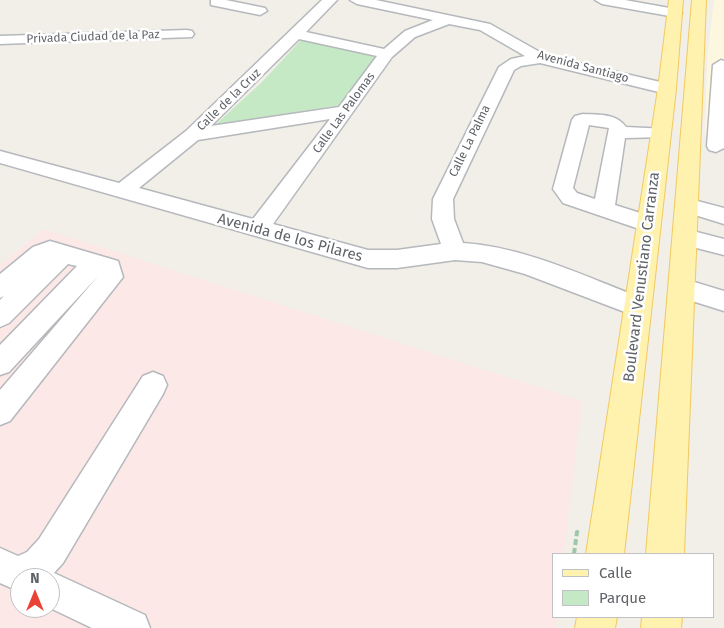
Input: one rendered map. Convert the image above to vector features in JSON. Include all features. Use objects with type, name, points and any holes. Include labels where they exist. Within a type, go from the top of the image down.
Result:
[{"type":"main road","points":[[665,553],[699,0]]},
{"type":"main road","name":"Boulevard Venustiano Carranza","points":[[605,553],[667,89],[676,7]]},
{"type":"street","name":"Calle de la Cruz","points":[[121,192],[192,135],[330,0]]},
{"type":"street","name":"Avenida Santiago","points":[[358,0],[450,19],[493,31],[540,58],[667,89]]},
{"type":"street","points":[[602,0],[676,7]]},
{"type":"street","points":[[214,4],[260,11]]},
{"type":"street","name":"Calle Las Palomas","points":[[257,230],[387,54],[410,34],[450,19]]},
{"type":"street","name":"Privada Ciudad de la Paz","points":[[0,40],[187,34]]},
{"type":"street","points":[[297,34],[387,54]]},
{"type":"street","name":"Calle La Palma","points":[[455,251],[443,219],[443,199],[507,67],[518,62],[540,58]]},
{"type":"street","points":[[690,140],[720,147],[722,66],[696,60]]},
{"type":"street","points":[[192,135],[346,111]]},
{"type":"street","points":[[604,208],[618,128],[613,122],[590,118],[580,120],[563,189],[570,198],[648,224]]},
{"type":"street","points":[[618,132],[661,134]]},
{"type":"street","name":"Avenida de los Pilares","points":[[0,157],[257,230],[368,259],[397,259],[455,251],[500,257],[638,307]]},
{"type":"street","points":[[686,206],[724,216]]},
{"type":"street","points":[[685,237],[724,247]]},
{"type":"street","points":[[0,288],[44,251],[50,250],[110,267],[111,277],[0,411]]},
{"type":"street","points":[[0,316],[64,254]]},
{"type":"street","points":[[0,363],[95,263]]},
{"type":"street","points":[[681,288],[724,300]]},
{"type":"street","points":[[27,568],[39,564],[51,552],[153,385]]},
{"type":"street","points":[[60,594],[132,628]]},
{"type":"shaded area","points":[[714,0],[724,0],[724,140],[705,136],[707,60]]},
{"type":"shaded area","points":[[44,229],[582,401],[564,553],[552,553],[552,618],[557,618],[556,628],[0,628],[0,265]]},
{"type":"green space","points":[[302,39],[380,57],[340,105],[215,125],[261,83]]}]
